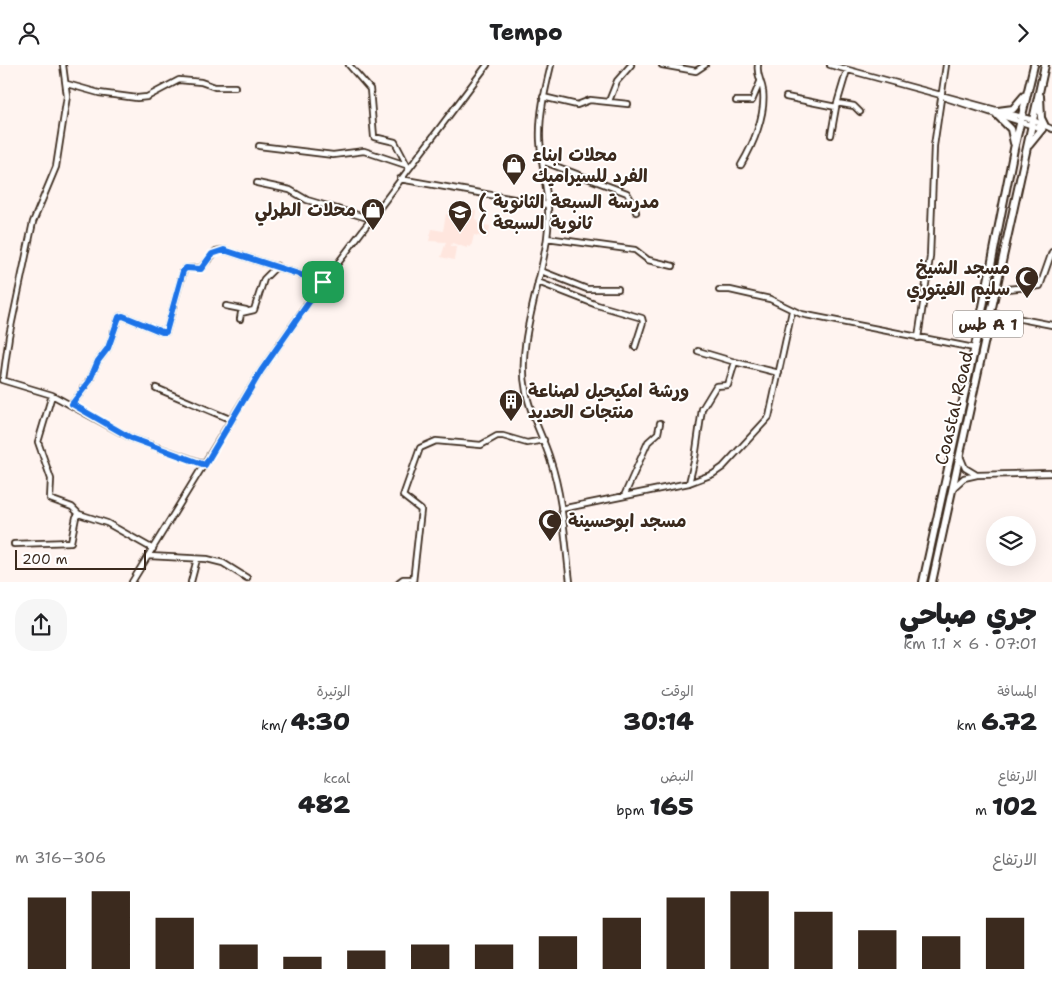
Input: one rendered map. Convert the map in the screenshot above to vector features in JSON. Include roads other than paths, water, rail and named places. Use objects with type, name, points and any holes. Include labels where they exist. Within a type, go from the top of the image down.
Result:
[{"type":"highway","name":"Coastal Road","points":[[923,582],[965,394],[1014,149],[1034,65]]},
{"type":"highway","name":"Coastal Road","points":[[932,582],[1045,65]]},
{"type":"highway","points":[[1027,148],[1046,127],[1041,118],[1040,89]]},
{"type":"highway","points":[[1014,149],[1011,129],[997,113],[1013,109],[1028,91]]},
{"type":"highway","points":[[965,394],[974,395]]},
{"type":"street","points":[[63,65],[67,84],[56,167],[31,229],[1,380],[52,395],[72,404],[131,438],[205,465]]},
{"type":"street","points":[[349,65],[370,89],[374,137],[395,141],[408,167]]},
{"type":"street","points":[[132,582],[154,549],[261,371],[323,282],[408,167],[487,65]]},
{"type":"street","points":[[551,65],[543,97],[539,126],[548,205],[547,238],[525,353],[524,375],[531,411],[544,440],[557,480],[570,582]]},
{"type":"street","points":[[609,101],[617,81],[631,65]]},
{"type":"street","points":[[662,65],[696,71],[705,65]]},
{"type":"street","points":[[741,165],[759,125],[764,93],[757,76],[758,65]]},
{"type":"street","points":[[830,65],[1046,127]]},
{"type":"street","points":[[831,135],[837,105],[851,65]]},
{"type":"street","points":[[918,338],[930,257],[938,95],[946,65]]},
{"type":"street","points":[[67,84],[99,93],[137,98],[146,97],[179,80],[201,82],[215,87],[235,87]]},
{"type":"street","points":[[736,101],[752,101],[760,82]]},
{"type":"street","points":[[543,97],[577,105],[583,105],[588,100],[628,104]]},
{"type":"street","points":[[786,97],[854,106],[860,112]]},
{"type":"street","points":[[259,145],[333,155],[364,151],[408,167]]},
{"type":"street","points":[[542,161],[627,193],[636,212]]},
{"type":"street","points":[[400,179],[548,205]]},
{"type":"street","points":[[257,183],[290,191],[307,199],[371,219]]},
{"type":"street","points":[[547,238],[635,250],[648,260],[674,266]]},
{"type":"street","points":[[72,404],[89,382],[98,361],[108,348],[119,317],[123,316],[162,332],[168,330],[178,285],[186,268],[201,269],[212,254],[220,250],[277,266],[323,282]]},
{"type":"street","points":[[995,290],[1040,286],[1052,252]]},
{"type":"street","points":[[226,305],[254,310],[264,279],[277,266]]},
{"type":"street","points":[[541,271],[582,287],[618,289]]},
{"type":"street","points":[[538,283],[597,305],[642,318],[643,322],[635,347]]},
{"type":"street","points":[[719,290],[730,290],[770,299],[792,311],[974,348]]},
{"type":"street","points":[[240,319],[241,313],[246,310]]},
{"type":"street","points":[[561,509],[689,483],[720,470],[760,429],[769,417],[792,311]]},
{"type":"street","points":[[990,313],[1052,325]]},
{"type":"street","points":[[698,351],[779,373]]},
{"type":"street","points":[[689,483],[695,458],[702,409],[716,386],[730,383],[735,362]]},
{"type":"street","points":[[156,388],[232,419]]},
{"type":"street","points":[[52,395],[38,442],[51,479],[50,499],[72,507],[79,514],[107,523],[154,549]]},
{"type":"street","points":[[624,496],[640,464],[648,442],[658,433],[660,423]]},
{"type":"street","points":[[399,582],[403,579],[413,580],[420,510],[403,496],[420,448],[436,441],[481,445],[503,436],[527,443],[544,440]]},
{"type":"street","points":[[959,455],[965,467],[977,475]]},
{"type":"street","points":[[952,489],[964,478],[977,475],[1052,473]]},
{"type":"street","points":[[14,544],[71,542],[76,517],[79,514]]},
{"type":"street","points":[[149,556],[197,559],[223,563],[248,577]]},
{"type":"street","points":[[191,582],[197,559]]},
{"type":"place","name":"محلات ابناء الفرد للسيراميك","points":[[514,186]]},
{"type":"place","name":"محلات الطرلي","points":[[373,231]]},
{"type":"place","name":"( مدرسة السبعة الثانوية ( ثانوية السبعة","points":[[460,233]]},
{"type":"place","name":"مسجد الشيخ سليم الفيتوري","points":[[1027,299]]},
{"type":"place","name":"ورشة امكيحيل لصناعة منتجات الحديد","points":[[511,422]]},
{"type":"place","name":"مسجد ابوحسينة","points":[[550,542]]}]
